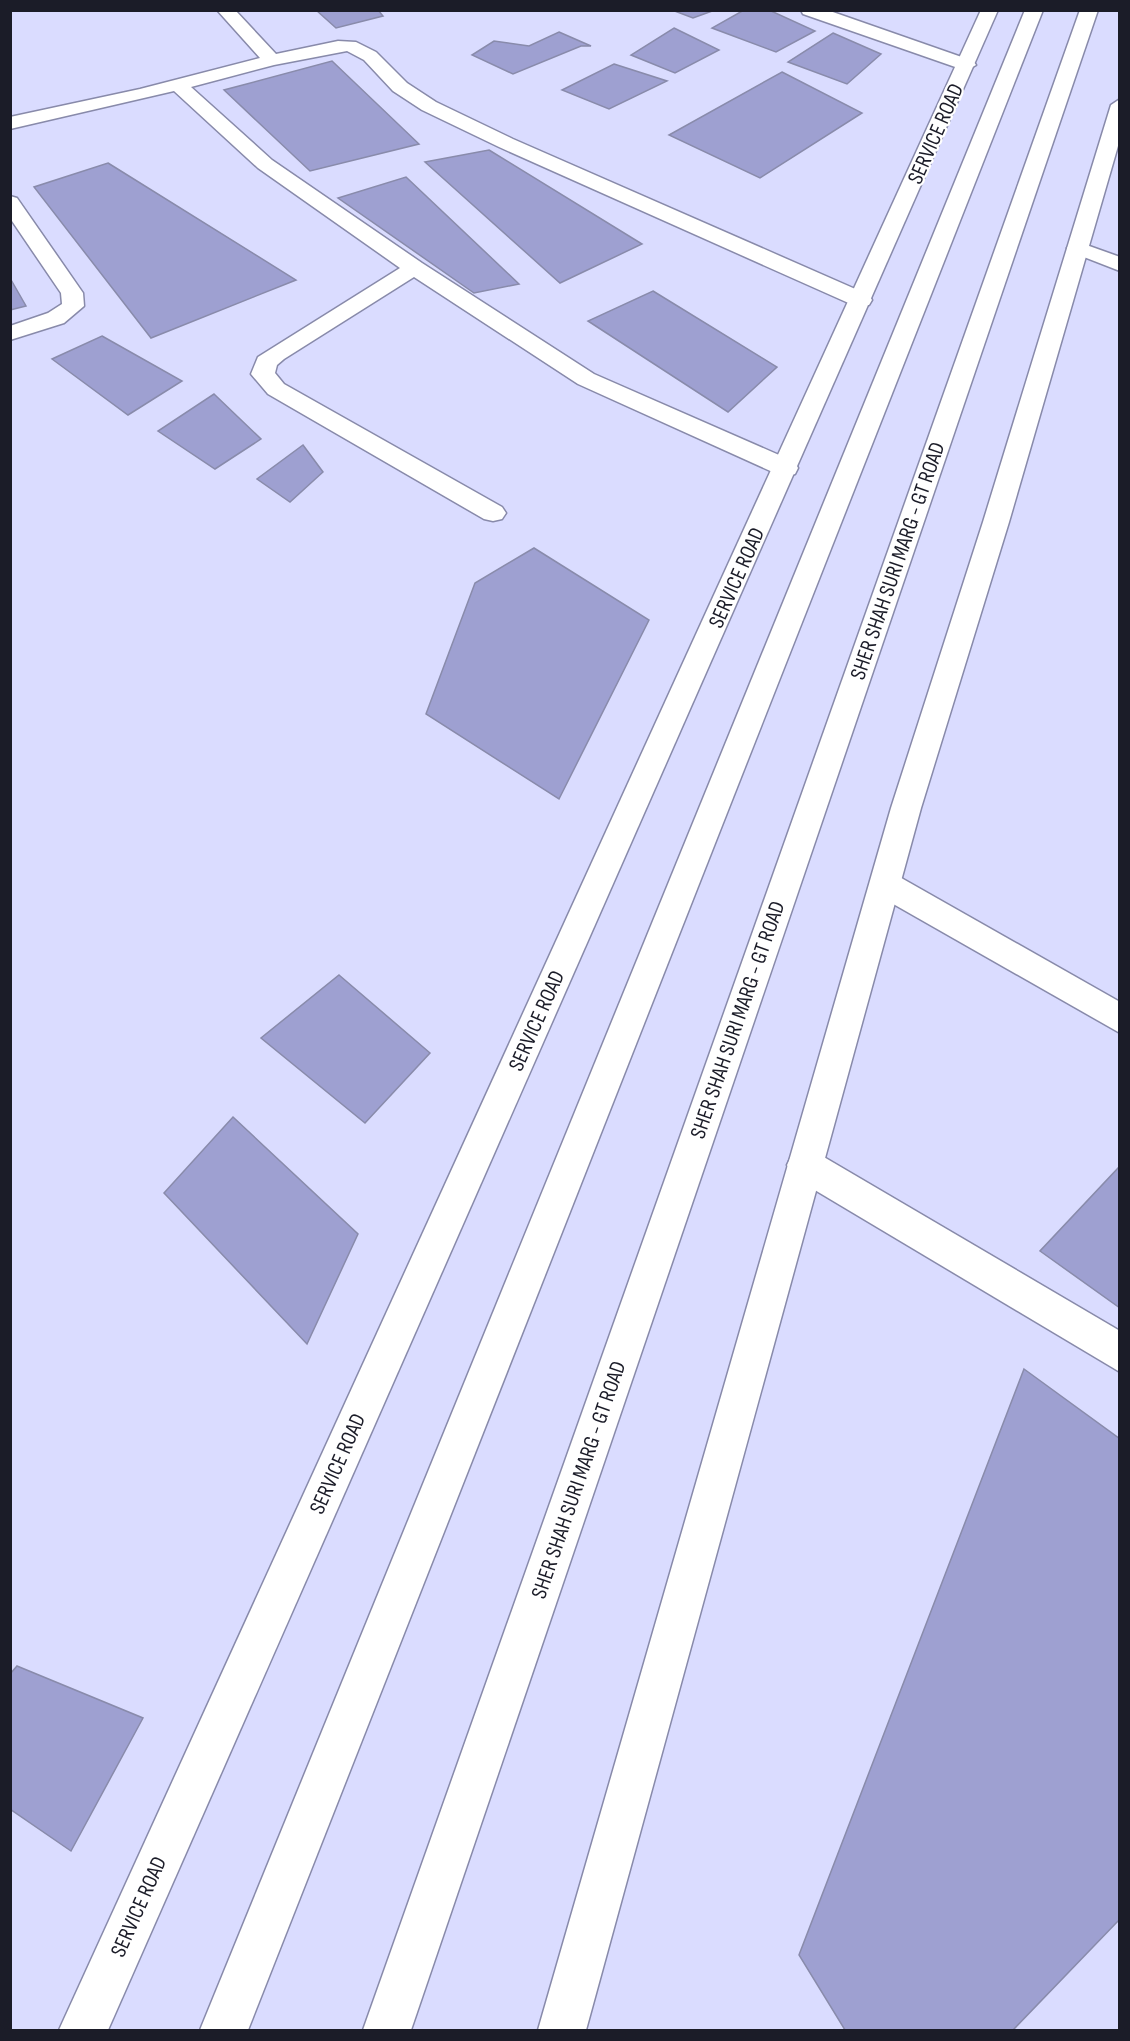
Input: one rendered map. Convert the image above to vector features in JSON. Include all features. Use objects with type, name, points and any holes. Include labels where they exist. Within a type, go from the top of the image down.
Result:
[{"type":"main road","points":[[225,10],[272,60]]},
{"type":"main road","points":[[809,10],[967,65]]},
{"type":"main road","name":"SERVICE ROAD","points":[[83,2031],[990,10]]},
{"type":"main road","points":[[233,2010],[1034,10]]},
{"type":"main road","name":"SHER SHAH SURI MARG - GT ROAD","points":[[387,2031],[1089,10]]},
{"type":"main road","points":[[10,123],[338,46],[360,49],[370,56],[400,87],[429,106],[506,143],[861,300]]},
{"type":"main road","points":[[178,85],[265,164],[414,268],[586,379],[786,468]]},
{"type":"main road","points":[[562,2031],[885,884],[1078,248],[1119,105]]},
{"type":"main road","points":[[10,202],[72,293],[73,306],[56,318],[10,333]]},
{"type":"main road","points":[[1078,248],[1119,265]]},
{"type":"main road","points":[[414,268],[276,354],[266,362],[263,374],[276,388],[493,513]]},
{"type":"main road","points":[[885,884],[1119,1019]]},
{"type":"main road","points":[[805,1165],[1119,1353]]},
{"type":"building","points":[[316,10],[378,10],[383,16],[336,28]]},
{"type":"building","points":[[672,10],[715,10],[693,18]]},
{"type":"building","points":[[744,10],[769,10],[815,31],[776,52],[712,28]]},
{"type":"building","points":[[674,28],[719,50],[675,73],[631,55]]},
{"type":"building","points":[[559,32],[591,46],[581,46],[513,74],[472,55],[494,41],[529,46]]},
{"type":"building","points":[[833,33],[881,54],[847,84],[788,62]]},
{"type":"building","points":[[332,61],[419,144],[310,171],[224,90]]},
{"type":"building","points":[[614,64],[667,81],[609,109],[562,90]]},
{"type":"building","points":[[782,72],[862,113],[760,178],[669,135]]},
{"type":"building","points":[[489,150],[642,244],[560,283],[425,162]]},
{"type":"building","points":[[108,163],[296,280],[151,338],[34,187]]},
{"type":"building","points":[[406,177],[519,284],[474,293],[338,198]]},
{"type":"building","points":[[10,278],[26,306],[10,310]]},
{"type":"building","points":[[653,291],[777,367],[728,412],[588,321]]},
{"type":"building","points":[[102,336],[182,381],[128,415],[52,359]]},
{"type":"building","points":[[214,394],[261,439],[215,469],[158,431]]},
{"type":"building","points":[[303,445],[323,472],[290,502],[257,479]]},
{"type":"building","points":[[534,548],[649,620],[559,799],[426,714],[475,583]]},
{"type":"building","points":[[339,975],[430,1053],[365,1123],[261,1038]]},
{"type":"building","points":[[233,1117],[358,1234],[307,1344],[164,1193]]},
{"type":"building","points":[[1120,1166],[1120,1308],[1040,1251]]},
{"type":"building","points":[[1024,1369],[1120,1439],[1120,1919],[1013,2030],[845,2030],[799,1955]]},
{"type":"building","points":[[17,1666],[143,1718],[71,1851],[10,1809],[10,1674]]}]
